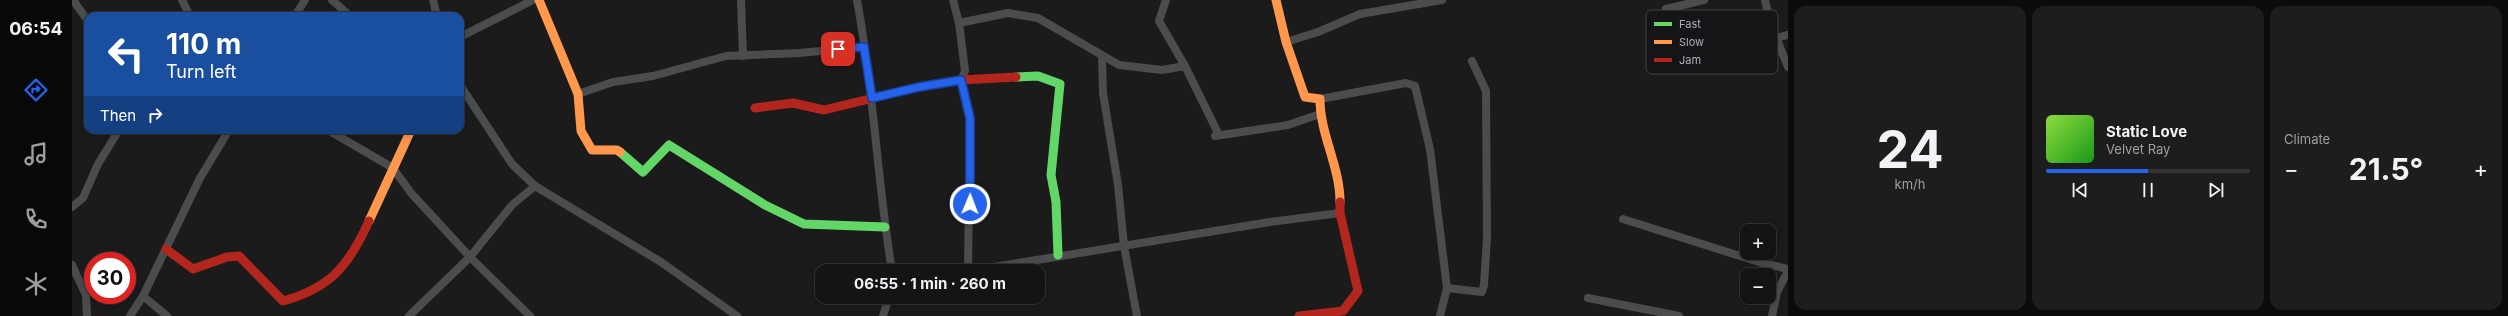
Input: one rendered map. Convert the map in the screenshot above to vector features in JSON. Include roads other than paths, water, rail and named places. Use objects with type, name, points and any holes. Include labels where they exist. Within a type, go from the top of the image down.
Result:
[{"type":"street","points":[[73,0],[84,16]]},
{"type":"street","points":[[182,0],[188,12]]},
{"type":"street","points":[[297,12],[304,0]]},
{"type":"street","points":[[332,0],[346,12]]},
{"type":"street","points":[[433,0],[436,12]]},
{"type":"street","points":[[464,34],[533,0]]},
{"type":"street","points":[[539,0],[578,94],[581,131],[592,150],[617,150],[643,172],[669,145],[765,206],[804,224],[885,227]]},
{"type":"street","points":[[741,0],[743,56]]},
{"type":"street","points":[[857,0],[872,98],[885,227],[891,264]]},
{"type":"street","points":[[953,0],[959,23],[965,71],[961,80],[970,118],[969,264]]},
{"type":"street","points":[[1166,0],[1159,21],[1185,66],[1217,135],[1288,126],[1320,114]]},
{"type":"street","points":[[1276,0],[1286,42],[1305,97],[1320,99],[1406,83],[1415,86],[1430,149],[1447,288],[1440,316]]},
{"type":"street","points":[[1286,42],[1318,32],[1360,14],[1442,0]]},
{"type":"street","points":[[1666,9],[1704,0]]},
{"type":"street","points":[[1764,0],[1767,10]]},
{"type":"street","points":[[959,23],[1008,13],[1038,18],[1102,57],[1119,65],[1162,70],[1185,66]]},
{"type":"street","points":[[1778,38],[1788,35]]},
{"type":"street","points":[[1778,43],[1788,67]]},
{"type":"street","points":[[578,94],[613,82],[653,76],[726,56],[799,53],[864,47]]},
{"type":"street","points":[[1102,57],[1103,93],[1118,185],[1124,246],[1137,316]]},
{"type":"street","points":[[1447,288],[1482,292],[1484,285],[1487,238],[1486,91],[1472,62]]},
{"type":"street","points":[[755,108],[792,103],[824,110],[919,87],[961,80],[1038,76],[1060,84],[1051,175],[1056,202],[1058,255]]},
{"type":"street","points":[[464,91],[512,164],[535,186],[661,262],[734,315]]},
{"type":"street","points":[[1300,316],[1343,312],[1358,291],[1340,213],[1340,182],[1320,114],[1320,99]]},
{"type":"street","points":[[72,207],[83,198],[98,164],[117,134]]},
{"type":"street","points":[[130,316],[143,296],[200,178],[227,134]]},
{"type":"street","points":[[335,134],[393,168],[411,193],[470,257],[530,316]]},
{"type":"street","points":[[166,249],[193,269],[200,268],[227,256],[239,256],[277,297],[283,301],[296,299],[323,286],[355,254],[409,134]]},
{"type":"street","points":[[409,316],[470,257],[512,205],[535,186]]},
{"type":"street","points":[[1008,264],[1270,222],[1340,213]]},
{"type":"street","points":[[1623,219],[1788,270],[1777,292],[1772,316]]},
{"type":"street","points":[[72,265],[86,295],[87,316]]},
{"type":"street","points":[[143,296],[167,316]]},
{"type":"street","points":[[1588,298],[1679,316]]},
{"type":"street","points":[[883,316],[887,304]]}]
